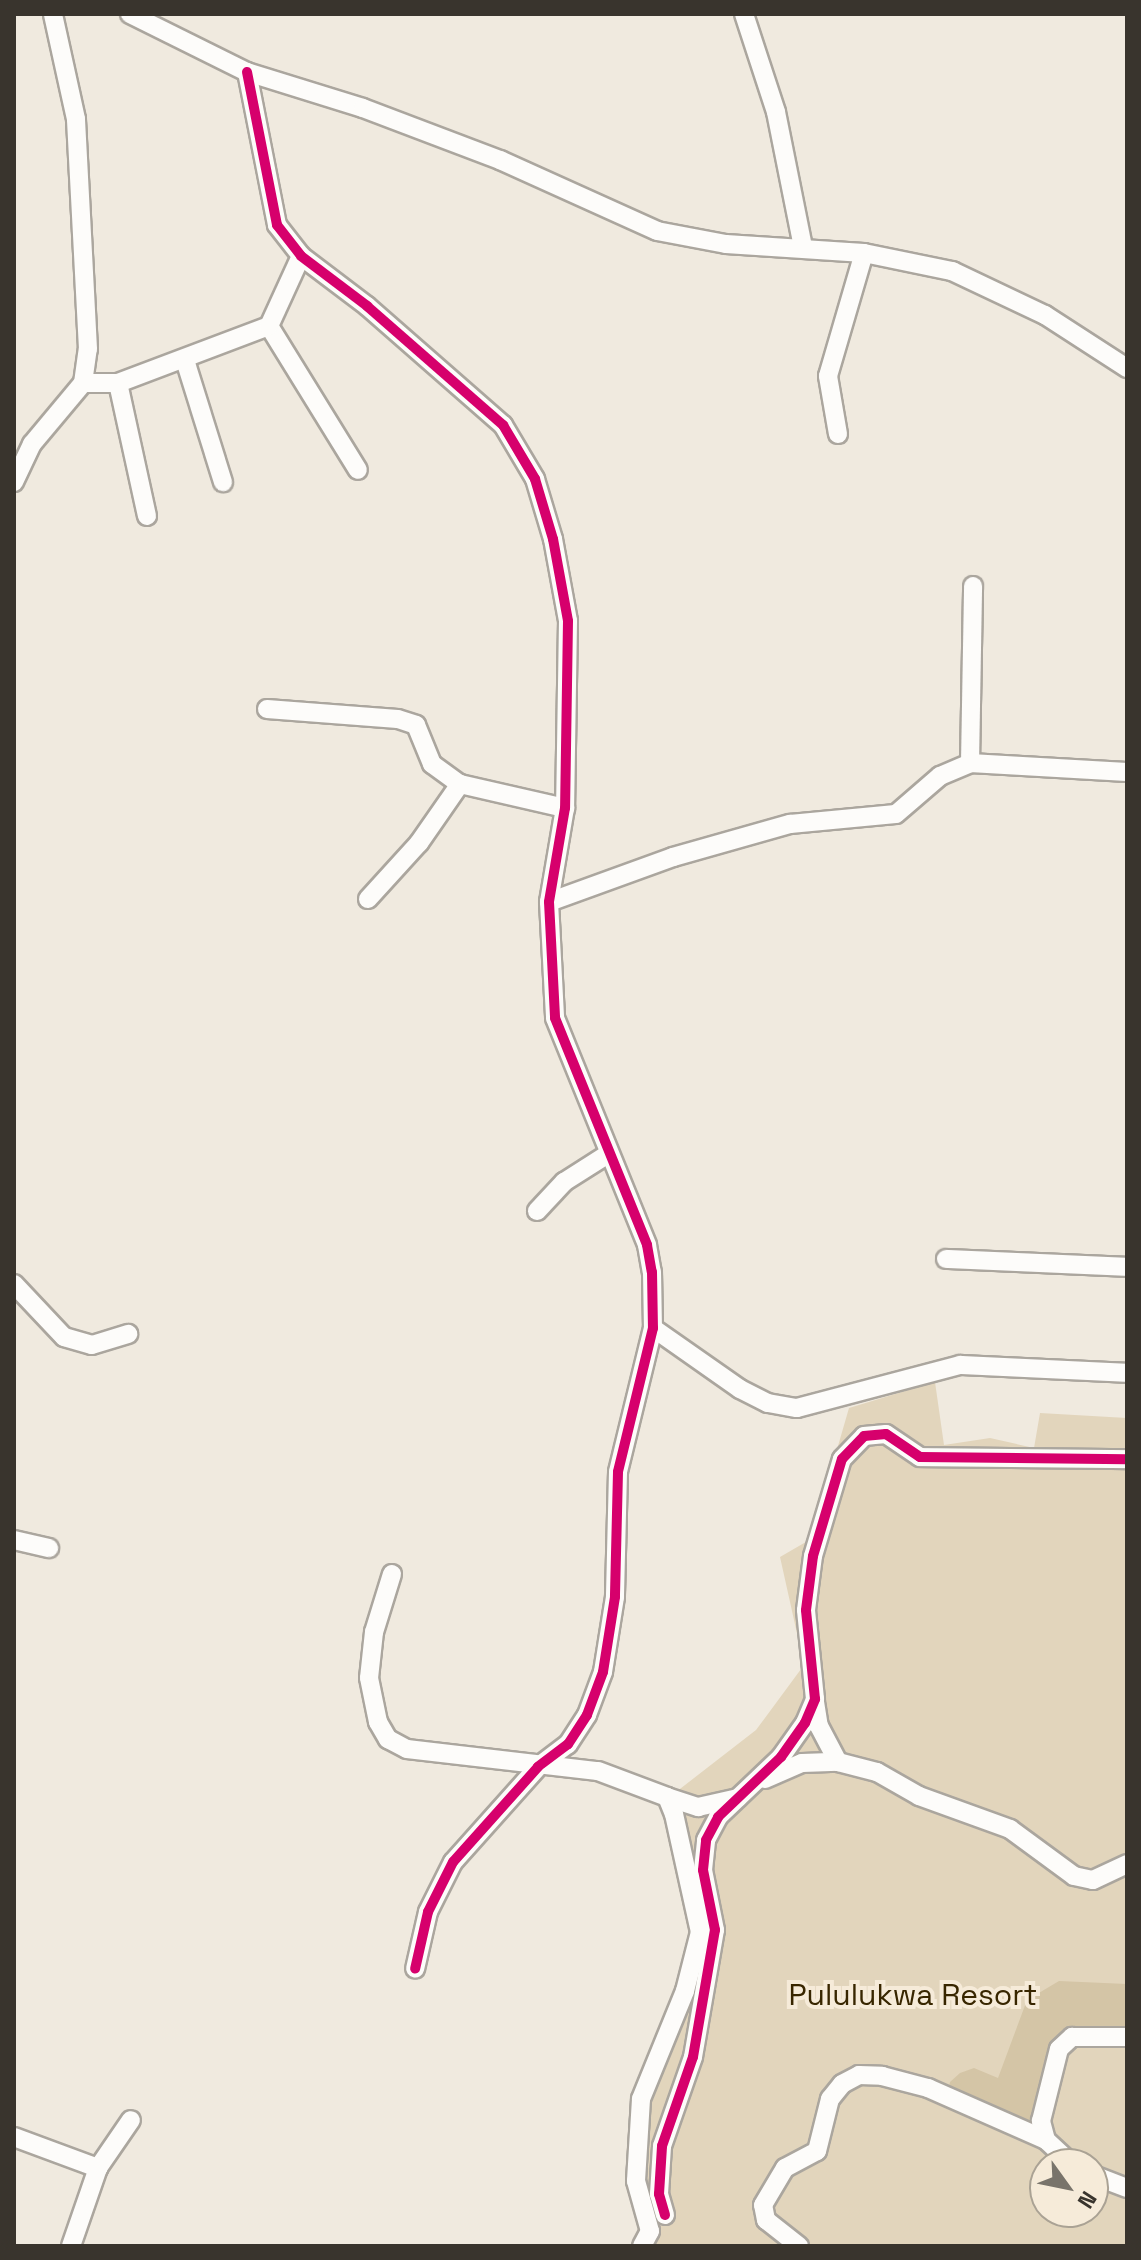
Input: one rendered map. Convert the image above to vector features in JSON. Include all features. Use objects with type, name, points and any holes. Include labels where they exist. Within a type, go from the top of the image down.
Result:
[{"type":"street","points":[[14,482],[23,444],[83,383],[87,320],[77,133],[53,14]]},
{"type":"street","points":[[130,14],[247,72],[459,144],[657,231],[726,244],[864,253],[952,271],[1045,315],[1127,368]]},
{"type":"street","points":[[744,14],[776,112],[803,247]]},
{"type":"street","points":[[247,72],[277,225],[301,256],[367,306],[503,425],[535,479],[553,539],[568,621],[565,808],[549,902],[555,1018],[647,1245],[653,1328],[618,1472],[615,1597],[603,1672],[587,1715],[568,1744],[538,1767],[453,1862],[428,1912],[415,1969]]},
{"type":"street","points":[[838,434],[828,376],[864,253]]},
{"type":"street","points":[[83,383],[118,383],[269,326],[301,256]]},
{"type":"street","points":[[269,326],[358,470]]},
{"type":"street","points":[[185,360],[223,482]]},
{"type":"street","points":[[118,383],[147,516]]},
{"type":"street","points":[[970,763],[973,586]]},
{"type":"street","points":[[267,709],[398,719],[416,725],[432,764],[460,784],[565,808]]},
{"type":"street","points":[[549,902],[673,857],[790,824],[896,814],[940,776],[970,763],[1127,772]]},
{"type":"street","points":[[368,899],[419,843],[460,784]]},
{"type":"street","points":[[537,1211],[564,1182],[608,1154]]},
{"type":"street","points":[[946,1259],[1127,1267]]},
{"type":"street","points":[[14,1284],[64,1337],[92,1345],[128,1334]]},
{"type":"street","points":[[653,1328],[740,1389],[768,1403],[797,1408],[960,1365],[1127,1373]]},
{"type":"street","points":[[838,1762],[819,1726],[806,1610],[813,1556],[842,1459],[864,1436],[886,1434],[920,1457],[1127,1459]]},
{"type":"street","points":[[14,1540],[49,1548]]},
{"type":"street","points":[[392,1574],[374,1632],[369,1678],[378,1722],[388,1739],[407,1749],[538,1767],[588,1768],[698,1807],[740,1797],[802,1763],[838,1762],[877,1772],[919,1796],[1010,1829],[1074,1876],[1093,1880],[1127,1864]]},
{"type":"street","points":[[665,2215],[659,2194],[662,2146],[693,2057],[715,1930],[703,1870],[706,1840],[718,1817],[781,1757],[805,1723],[815,1699]]},
{"type":"street","points":[[642,2246],[650,2231],[636,2181],[641,2099],[685,1991],[700,1932],[667,1797]]},
{"type":"street","points":[[1046,2140],[1041,2121],[1059,2049],[1072,2037],[1127,2037]]},
{"type":"street","points":[[799,2246],[766,2220],[763,2205],[785,2168],[817,2151],[830,2099],[859,2075],[928,2088],[1046,2140],[1055,2148]]},
{"type":"street","points":[[71,2246],[98,2168],[131,2120]]},
{"type":"street","points":[[14,2137],[98,2168]]},
{"type":"green space","name":"Pululukwa Resort","points":[[935,1382],[944,1445],[990,1438],[1034,1448],[1040,1413],[1127,1418],[1127,2246],[646,2246],[643,2177],[652,2102],[697,1978],[705,1902],[676,1792],[756,1730],[804,1665],[780,1557],[811,1539],[849,1408]]},
{"type":"shaded area","points":[[1059,1981],[1127,1984],[1127,2037],[1072,2037],[1033,2118],[1015,2129],[947,2097],[950,2082],[960,2073],[974,2068],[998,2078],[1027,2000]]},
{"type":"cycle path","points":[[247,72],[277,225],[301,256],[367,306],[503,425],[535,479],[553,539],[568,621],[565,808],[549,902],[555,1018],[647,1245],[652,1272],[653,1328],[618,1472],[615,1597],[603,1672],[587,1715],[568,1744],[538,1767],[453,1862],[428,1912],[415,1969]]},
{"type":"cycle path","points":[[665,2215],[659,2194],[662,2146],[693,2057],[715,1930],[703,1870],[706,1840],[718,1817],[781,1757],[805,1723],[815,1699],[806,1610],[813,1556],[842,1459],[864,1436],[886,1434],[920,1457],[1127,1459]]}]
